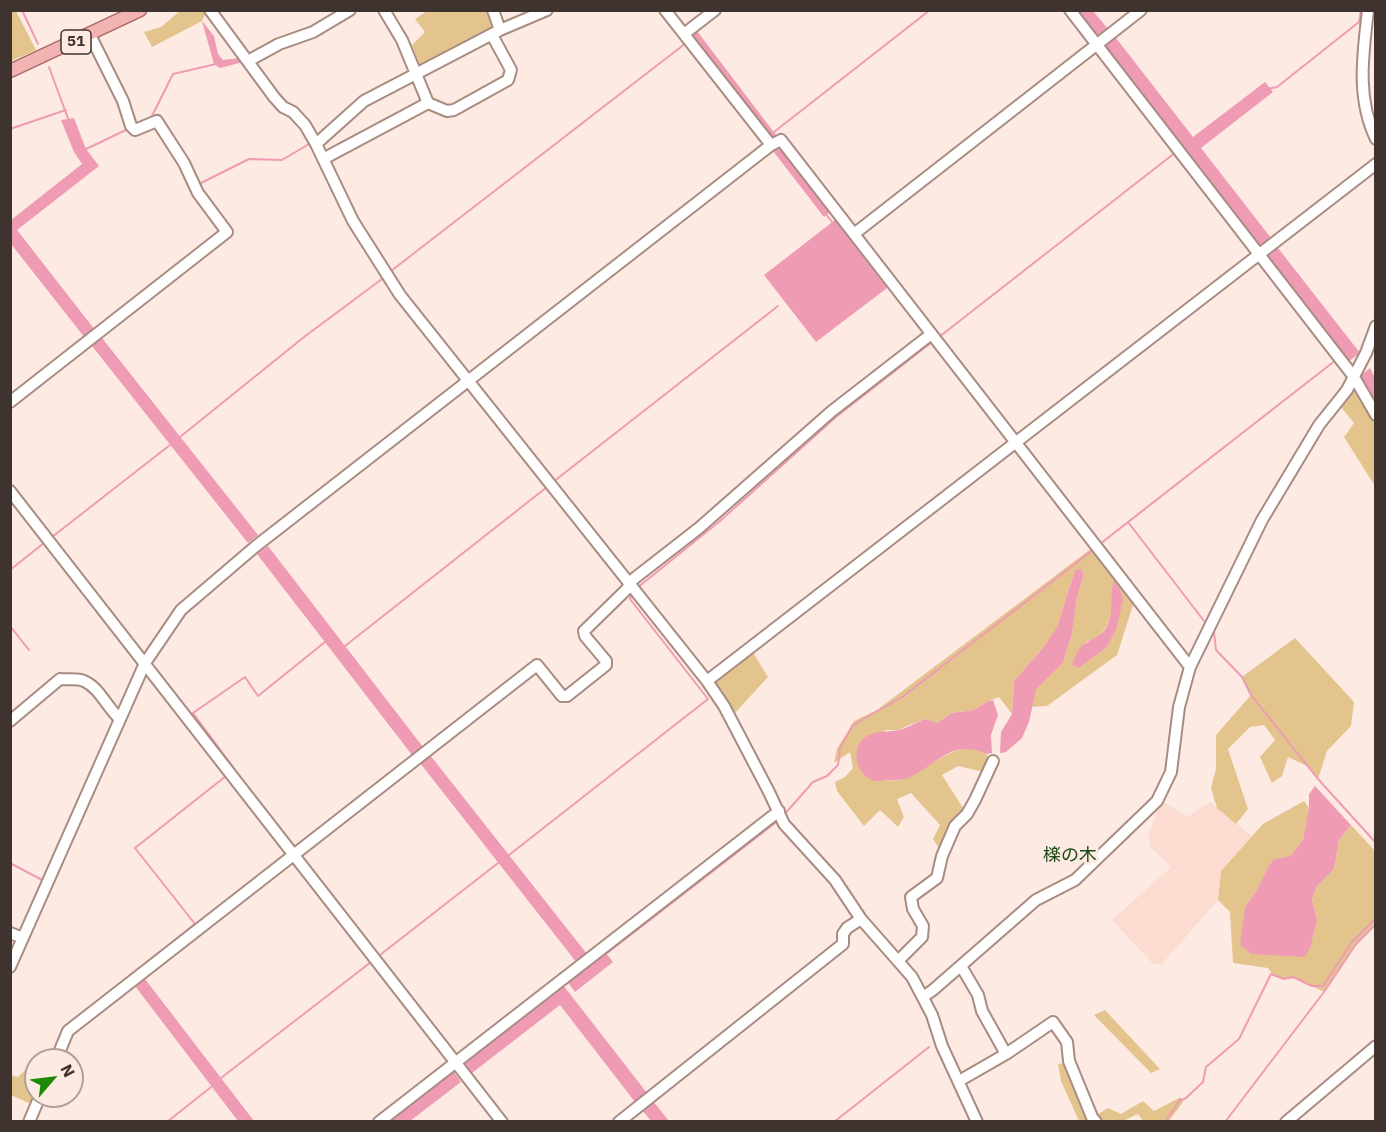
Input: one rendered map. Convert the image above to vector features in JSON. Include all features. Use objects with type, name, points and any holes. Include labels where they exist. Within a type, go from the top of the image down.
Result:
[{"type":"main road","name":"51","points":[[10,71],[140,10]]},
{"type":"street","points":[[210,10],[274,97],[305,125],[353,221],[385,274],[707,681],[724,706],[784,824],[835,880],[861,919],[899,960],[923,997],[932,1015],[942,1046],[977,1122]]},
{"type":"street","points":[[248,62],[279,44],[313,32],[350,10]]},
{"type":"street","points":[[384,10],[402,40],[428,103],[447,111],[454,110],[508,80],[511,70],[496,33],[493,10]]},
{"type":"street","points":[[316,144],[363,101],[417,72],[547,10]]},
{"type":"street","points":[[665,10],[774,143]]},
{"type":"street","points":[[684,34],[715,10]]},
{"type":"street","points":[[1070,10],[1103,40],[1178,151],[1266,249],[1358,369],[1376,415]]},
{"type":"street","points":[[854,234],[1141,10]]},
{"type":"street","points":[[1368,10],[1362,93],[1369,126],[1376,140]]},
{"type":"street","points":[[10,402],[227,232],[198,193],[184,163],[157,121],[133,128],[123,101],[90,35]]},
{"type":"street","points":[[323,159],[428,103]]},
{"type":"street","points":[[10,967],[145,663],[181,610],[258,544],[774,143],[781,140],[1190,667]]},
{"type":"street","points":[[707,681],[1376,164]]},
{"type":"street","points":[[923,997],[1036,900],[1075,880],[1157,801],[1171,772],[1179,706],[1190,667],[1262,520],[1319,425],[1347,390],[1376,326]]},
{"type":"street","points":[[633,589],[631,581],[699,528],[832,411],[933,338]]},
{"type":"street","points":[[10,491],[502,1122]]},
{"type":"street","points":[[61,1048],[68,1031],[537,665],[562,696],[567,696],[606,665],[584,632],[633,589]]},
{"type":"street","points":[[10,721],[60,679],[83,680],[98,693],[120,719]]},
{"type":"street","points":[[899,960],[922,937],[923,926],[913,909],[911,897],[937,878],[942,856],[954,826],[967,814],[993,761]]},
{"type":"street","points":[[379,1122],[461,1069],[584,962],[778,811]]},
{"type":"street","points":[[619,1122],[843,945],[843,934],[847,928],[861,919]]},
{"type":"street","points":[[10,933],[23,938]]},
{"type":"street","points":[[961,966],[978,995],[982,1011],[1006,1054]]},
{"type":"street","points":[[958,1081],[1006,1054],[1053,1022],[1067,1042],[1069,1060],[1096,1122]]},
{"type":"street","points":[[1286,1122],[1376,1046]]},
{"type":"street","points":[[29,1122],[35,1108]]},
{"type":"shaded area","points":[[11,10],[16,11],[36,50],[11,61]]},
{"type":"shaded area","points":[[207,10],[202,21],[152,47],[144,32],[161,27],[180,11]]},
{"type":"shaded area","points":[[427,11],[489,11],[495,28],[420,65],[412,45],[425,32],[415,19]]},
{"type":"shaded area","points":[[1077,11],[1093,11],[1108,29],[1098,38]]},
{"type":"shaded area","points":[[337,15],[243,62],[220,68],[214,64],[202,21],[214,36],[218,54],[223,60],[240,58],[272,41]]},
{"type":"shaded area","points":[[697,31],[776,135],[770,139],[691,36]]},
{"type":"shaded area","points":[[1116,38],[1193,137],[1265,82],[1273,92],[1201,148],[1271,238],[1260,246],[1105,46]]},
{"type":"shaded area","points":[[74,118],[86,149],[99,166],[17,230],[95,330],[85,338],[11,244],[11,220],[82,164],[74,152],[61,120]]},
{"type":"shaded area","points":[[779,146],[830,212],[824,217],[773,151]]},
{"type":"shaded area","points":[[835,220],[887,288],[816,342],[764,275]]},
{"type":"shaded area","points":[[1278,248],[1360,353],[1349,361],[1268,256]]},
{"type":"shaded area","points":[[102,338],[258,535],[248,543],[92,346]]},
{"type":"shaded area","points":[[1370,368],[1375,378],[1375,405],[1360,376]]},
{"type":"shaded area","points":[[1355,387],[1375,424],[1375,486],[1344,437],[1354,423],[1341,407]]},
{"type":"shaded area","points":[[268,546],[423,747],[412,755],[257,554]]},
{"type":"shaded area","points":[[1092,548],[1134,602],[1117,655],[1047,706],[1032,707],[1035,689],[1063,663],[1072,634],[1077,597],[1084,575],[1075,570],[1057,627],[1042,649],[1014,681],[1012,714],[999,697],[974,710],[952,713],[937,723],[924,719],[898,730],[885,730],[877,781],[906,778],[962,749],[973,748],[983,751],[990,760],[984,772],[958,766],[942,775],[965,811],[940,850],[933,839],[940,825],[911,793],[897,799],[904,817],[898,827],[880,810],[864,826],[837,791],[835,782],[845,777],[853,768],[850,752],[834,763],[837,749],[854,721],[877,710]],"holes":[[[1112,585],[1116,630],[1107,647],[1079,668],[1072,665],[1086,642],[1095,638],[1106,627],[1111,612]]]},
{"type":"shaded area","points":[[1081,569],[1084,575],[1077,597],[1072,634],[1063,663],[1036,689],[1029,722],[1022,738],[1006,752],[1000,753],[1001,732],[1012,714],[1014,681],[1042,649],[1057,627],[1075,570]]},
{"type":"shaded area","points":[[1114,581],[1120,589],[1123,600],[1116,630],[1107,647],[1079,668],[1072,665],[1080,648],[1100,634],[1109,622]]},
{"type":"shaded area","points":[[1295,638],[1354,702],[1351,726],[1327,751],[1318,779],[1307,766],[1288,757],[1282,776],[1272,783],[1260,757],[1275,740],[1264,725],[1250,727],[1228,749],[1248,809],[1236,824],[1217,808],[1211,788],[1216,769],[1216,735],[1251,695],[1242,677]]},
{"type":"shaded area","points":[[752,651],[768,677],[734,714],[714,680]]},
{"type":"shaded area","points":[[993,700],[998,715],[991,735],[992,753],[964,749],[954,751],[908,778],[881,781],[867,777],[858,765],[859,744],[868,735],[902,729],[925,719],[937,723],[952,713],[974,710]]},
{"type":"shaded area","points":[[430,755],[587,954],[577,963],[420,763]]},
{"type":"shaded area","points":[[1315,786],[1351,825],[1339,840],[1334,869],[1317,886],[1312,899],[1317,920],[1310,948],[1305,957],[1251,954],[1240,945],[1245,907],[1274,859],[1290,856],[1303,840],[1309,808],[1309,794]]},
{"type":"shaded area","points":[[1161,800],[1187,817],[1210,802],[1252,836],[1221,871],[1218,900],[1162,964],[1153,964],[1112,920],[1171,867],[1151,848],[1148,836]]},
{"type":"shaded area","points":[[1304,801],[1309,808],[1303,840],[1290,856],[1274,859],[1245,907],[1317,920],[1312,899],[1317,886],[1334,869],[1339,840],[1351,825],[1375,851],[1375,924],[1356,944],[1324,992],[1294,977],[1276,976],[1268,968],[1233,963],[1230,912],[1218,900],[1221,871],[1263,824]]},
{"type":"shaded area","points":[[605,952],[613,962],[575,992],[567,981]]},
{"type":"shaded area","points":[[145,979],[254,1121],[238,1121],[135,986]]},
{"type":"shaded area","points":[[563,985],[647,1093],[635,1102],[560,1005],[472,1073],[464,1062]]},
{"type":"shaded area","points":[[1105,1010],[1160,1069],[1151,1073],[1094,1015]]},
{"type":"shaded area","points":[[1072,1062],[1095,1116],[1108,1108],[1121,1114],[1143,1101],[1154,1111],[1181,1097],[1183,1102],[1169,1121],[1143,1121],[1138,1114],[1123,1121],[1079,1121],[1061,1081],[1058,1064]]},
{"type":"shaded area","points":[[24,1071],[24,1101],[11,1095],[11,1075],[18,1077]]},
{"type":"shaded area","points":[[453,1071],[461,1082],[410,1121],[388,1121]]},
{"type":"shaded area","points":[[653,1101],[669,1121],[651,1121],[642,1110]]},
{"type":"waterway","points":[[22,10],[38,44]]},
{"type":"waterway","points":[[774,132],[930,10]]},
{"type":"waterway","points":[[1267,89],[1277,87],[1359,22],[1361,10]]},
{"type":"waterway","points":[[529,23],[551,14]]},
{"type":"waterway","points":[[391,271],[686,43]]},
{"type":"waterway","points":[[151,118],[173,74],[216,64]]},
{"type":"waterway","points":[[49,67],[69,121]]},
{"type":"waterway","points":[[10,129],[66,110]]},
{"type":"waterway","points":[[164,122],[191,166]]},
{"type":"waterway","points":[[84,150],[130,128]]},
{"type":"waterway","points":[[199,184],[249,159],[282,160],[309,144]]},
{"type":"waterway","points":[[939,337],[1176,152]]},
{"type":"waterway","points":[[825,213],[832,222]]},
{"type":"waterway","points":[[180,437],[304,337],[382,279]]},
{"type":"waterway","points":[[553,482],[778,306]]},
{"type":"waterway","points":[[637,588],[720,521],[836,417],[932,342]]},
{"type":"waterway","points":[[1336,360],[1100,544],[1128,522],[1336,360]]},
{"type":"waterway","points":[[52,537],[170,445]]},
{"type":"waterway","points":[[345,646],[547,487]]},
{"type":"waterway","points":[[1128,522],[1204,621]]},
{"type":"waterway","points":[[10,570],[44,543]]},
{"type":"waterway","points":[[783,816],[813,782],[827,776],[838,765],[840,748],[853,725],[902,697],[1093,550]]},
{"type":"waterway","points":[[509,855],[708,699],[630,599],[632,595]]},
{"type":"waterway","points":[[10,626],[29,650]]},
{"type":"waterway","points":[[1214,632],[1216,650],[1242,677],[1251,695],[1318,779],[1376,843]]},
{"type":"waterway","points":[[233,767],[193,713],[245,677],[258,696],[325,642]]},
{"type":"waterway","points":[[132,974],[195,924],[135,848],[226,776]]},
{"type":"waterway","points":[[606,954],[779,820]]},
{"type":"waterway","points":[[10,863],[44,881]]},
{"type":"waterway","points":[[380,955],[498,863]]},
{"type":"waterway","points":[[1376,903],[1376,913]]},
{"type":"waterway","points":[[1165,1122],[1179,1101],[1186,1098],[1203,1082],[1206,1067],[1239,1039],[1271,974],[1284,979],[1293,977],[1312,986],[1323,986],[1352,942],[1376,918]]},
{"type":"waterway","points":[[1225,1122],[1324,992],[1356,944],[1376,924]]},
{"type":"waterway","points":[[221,1078],[371,962]]},
{"type":"waterway","points":[[834,1122],[929,1047]]},
{"type":"waterway","points":[[167,1122],[211,1087]]},
{"type":"district","name":"檪の木","points":[[1070,856]]}]
